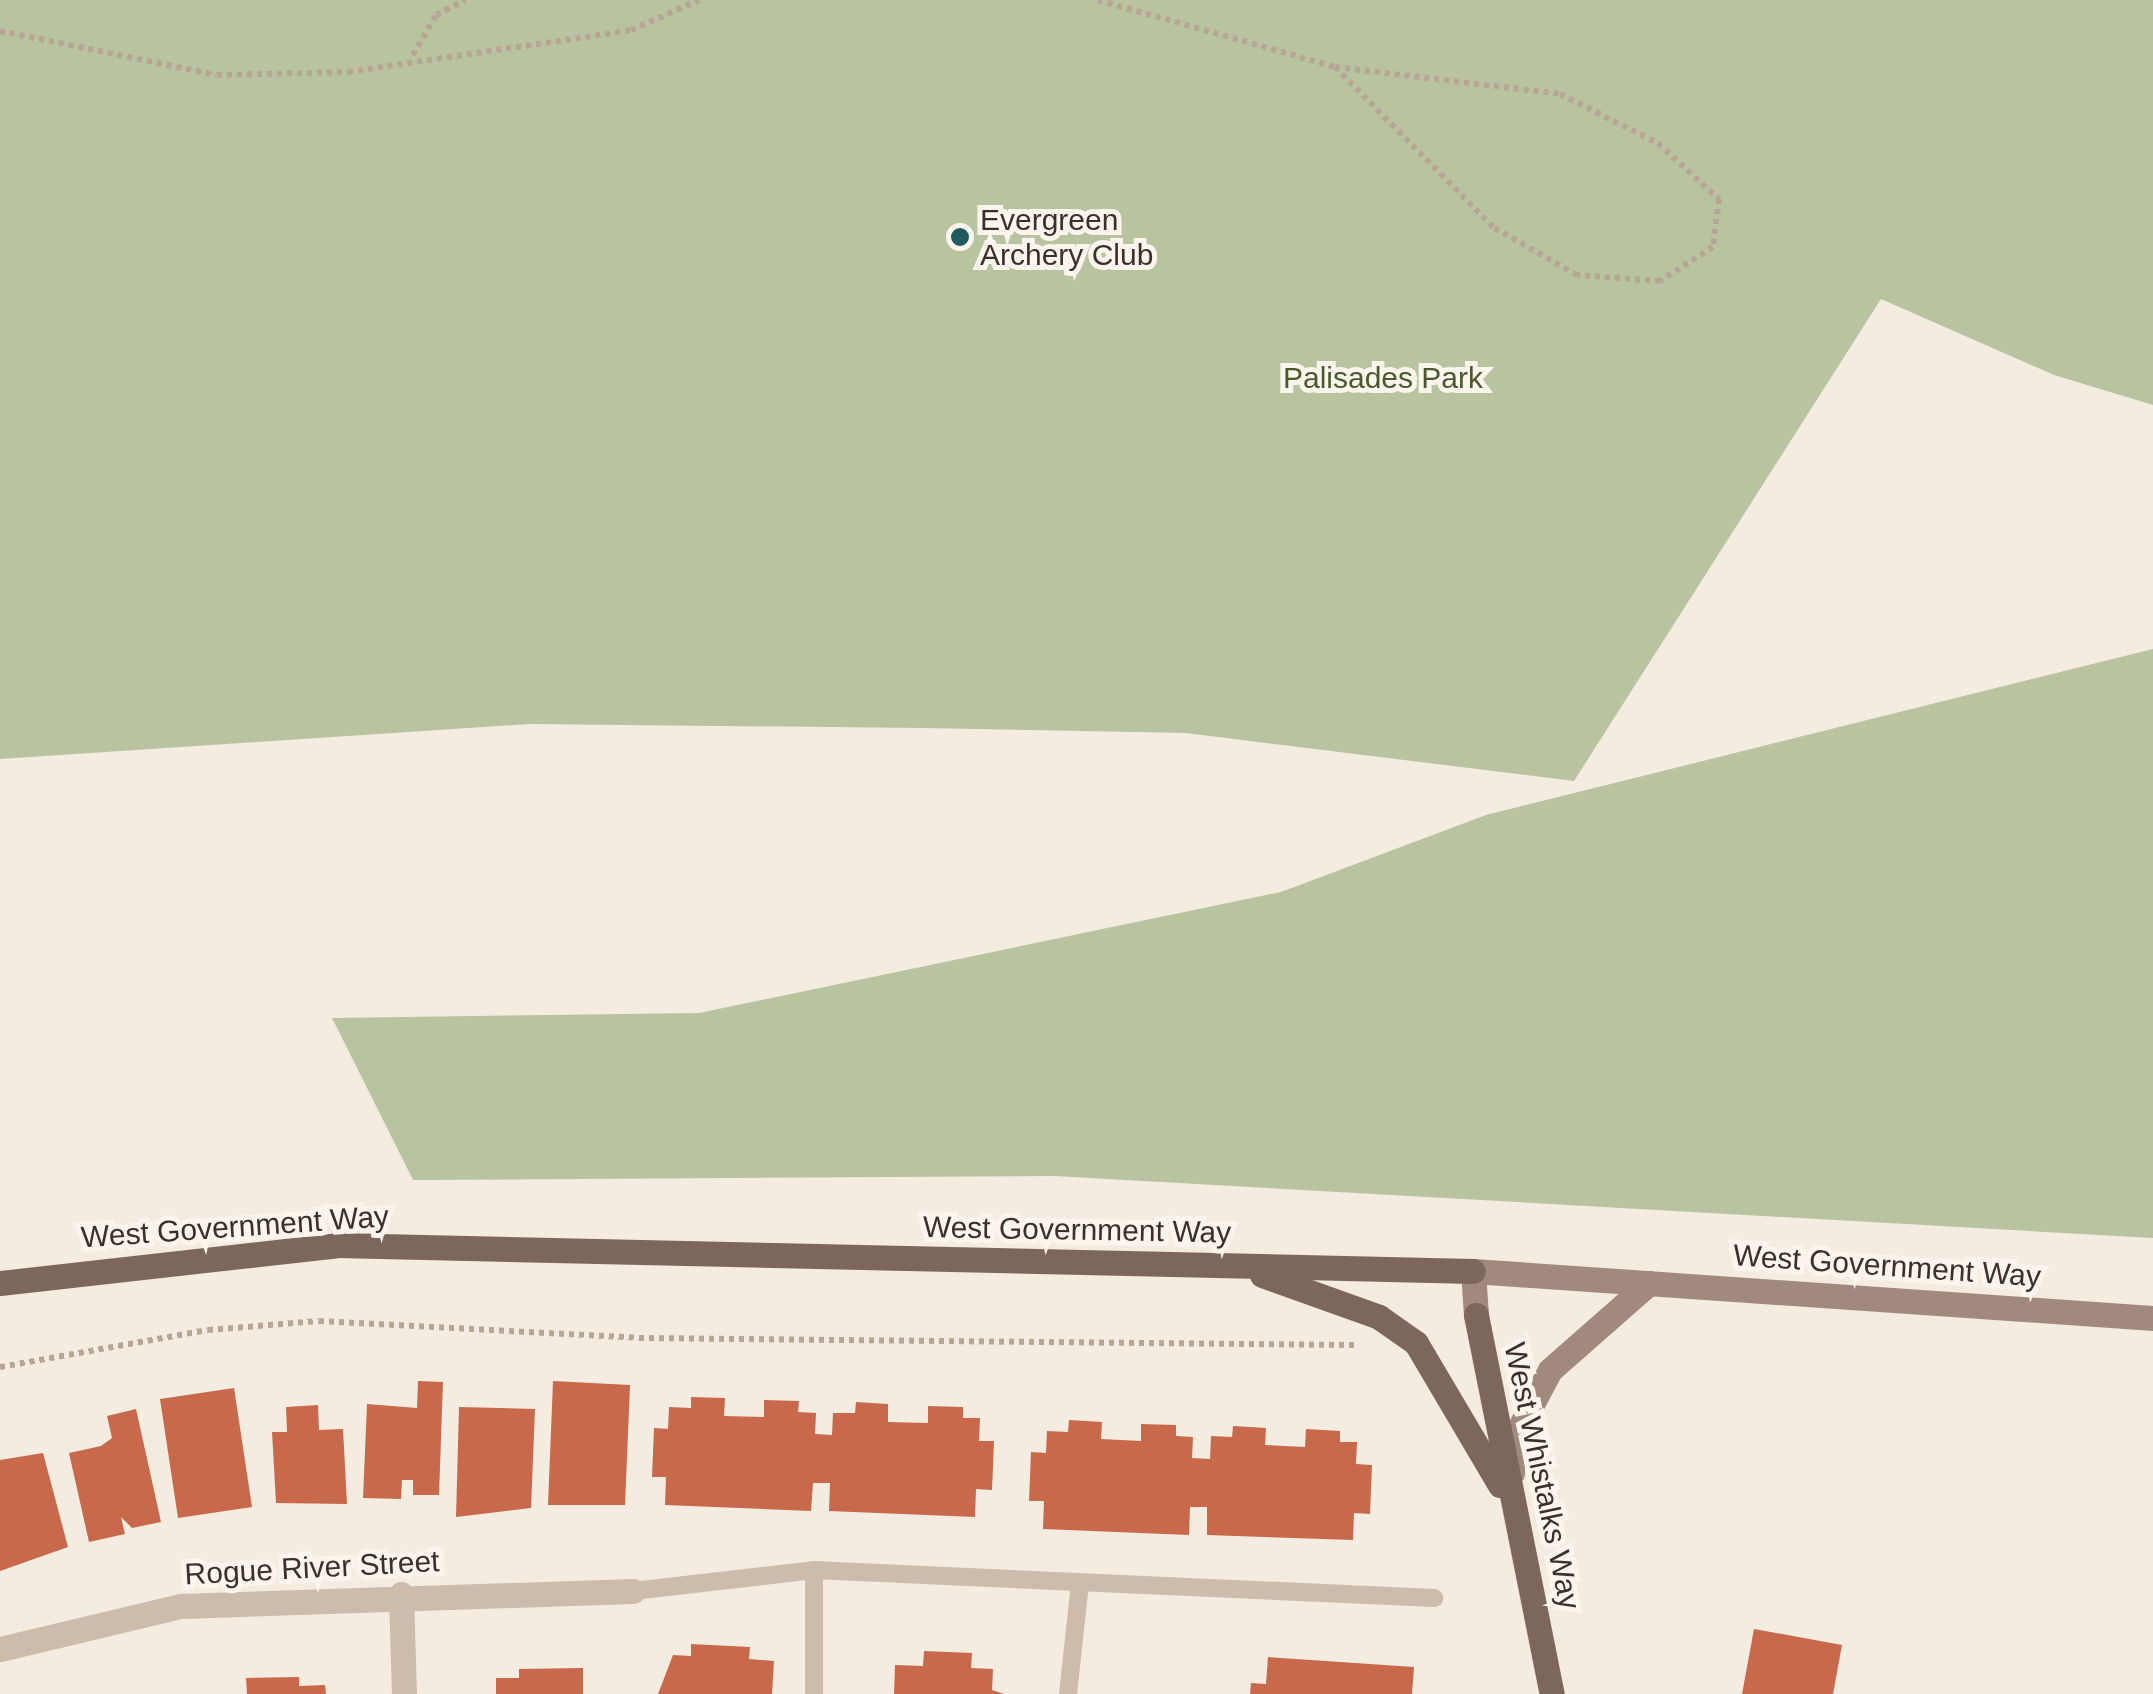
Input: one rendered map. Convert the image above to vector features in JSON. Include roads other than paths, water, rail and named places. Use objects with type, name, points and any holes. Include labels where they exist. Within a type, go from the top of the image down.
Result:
[{"type":"main road","name":"West Government Way","points":[[0,1283],[337,1245],[1473,1271],[2153,1318]]},
{"type":"main road","points":[[1238,1266],[1378,1316],[1416,1343],[1512,1508]]},
{"type":"main road","name":"West Whistalks Way","points":[[1473,1271],[1476,1315],[1512,1508],[1552,1694]]},
{"type":"main road","points":[[1512,1508],[1512,1442],[1541,1383],[1616,1304],[1649,1283]]},
{"type":"street","name":"Rogue River Street","points":[[0,1650],[180,1606],[402,1594],[633,1591]]},
{"type":"street","points":[[402,1594],[404,1694]]},
{"type":"lane","points":[[814,1570],[814,1694]]},
{"type":"lane","points":[[633,1591],[814,1570],[1434,1598]]},
{"type":"lane","points":[[1068,1694],[1080,1584]]},
{"type":"place","name":"Evergreen Archery Club","points":[[960,237]]},
{"type":"park label","name":"Palisades Park","points":[[1383,378]]}]
